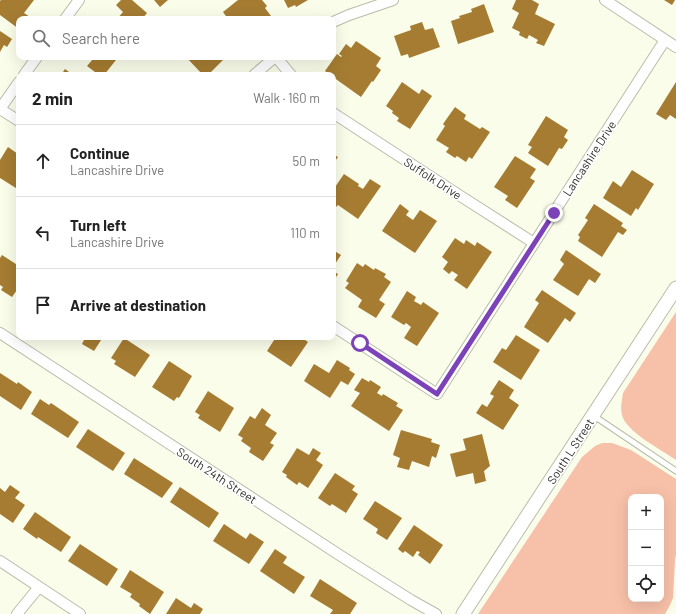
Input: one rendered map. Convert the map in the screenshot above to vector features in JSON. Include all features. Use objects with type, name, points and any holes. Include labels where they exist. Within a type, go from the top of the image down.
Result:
[{"type":"street","points":[[67,16],[79,0]]},
{"type":"street","points":[[336,21],[393,0]]},
{"type":"street","points":[[605,0],[676,47]]},
{"type":"street","name":"Lancashire Drive","points":[[336,328],[437,394],[665,40]]},
{"type":"street","points":[[26,72],[35,60]]},
{"type":"street","points":[[258,72],[272,60]]},
{"type":"street","points":[[278,60],[288,72]]},
{"type":"street","points":[[16,86],[0,109],[16,119]]},
{"type":"street","name":"Suffolk Drive","points":[[336,114],[534,243]]},
{"type":"street","name":"South L Street","points":[[463,614],[676,288]]},
{"type":"street","name":"South 24th Street","points":[[0,333],[340,556],[436,614]]},
{"type":"street","points":[[0,561],[80,614]]},
{"type":"street","points":[[17,614],[39,587]]},
{"type":"lane","points":[[593,415],[676,471]]},
{"type":"shaded area","points":[[676,312],[676,460],[645,440],[630,428],[622,415],[621,404],[623,393]]},
{"type":"shaded area","points":[[602,443],[612,443],[631,450],[676,479],[676,555],[673,598],[665,614],[478,614],[582,457],[595,446]]},
{"type":"building","points":[[34,0],[24,13],[28,16],[16,16],[16,27],[0,15],[0,1]]},
{"type":"building","points":[[121,0],[132,0],[147,13],[144,16],[120,16],[123,12],[116,5]]},
{"type":"building","points":[[154,0],[168,0],[160,7]]},
{"type":"building","points":[[238,0],[262,0],[267,6],[265,8],[271,16],[226,16],[223,12]]},
{"type":"building","points":[[284,0],[308,0],[296,7],[295,5],[288,8]]},
{"type":"building","points":[[516,0],[532,0],[539,4],[535,14],[555,24],[544,46],[536,43],[538,40],[529,35],[527,39],[519,35],[520,32],[512,28],[519,13],[512,9]]},
{"type":"building","points":[[664,0],[675,0],[672,5]]},
{"type":"building","points":[[484,4],[494,32],[458,44],[451,21],[460,18],[459,16],[472,12],[471,9]]},
{"type":"building","points":[[422,22],[425,30],[433,28],[440,47],[409,58],[408,54],[401,56],[394,36],[411,30],[410,26]]},
{"type":"building","points":[[0,31],[12,39],[7,47],[4,45],[0,52]]},
{"type":"building","points":[[356,41],[381,58],[376,66],[381,70],[361,97],[336,79],[336,72],[325,71],[333,60],[336,60],[337,54],[341,57],[342,56],[339,54],[346,44],[351,48]]},
{"type":"building","points":[[92,60],[116,60],[106,72],[95,72],[87,66]]},
{"type":"building","points":[[189,60],[223,60],[211,72],[200,72]]},
{"type":"building","points":[[402,82],[419,94],[422,89],[432,96],[410,129],[397,121],[399,118],[386,106]]},
{"type":"building","points":[[676,82],[676,119],[670,115],[666,120],[656,114]]},
{"type":"building","points":[[455,107],[466,115],[464,119],[480,129],[482,127],[490,132],[472,159],[469,157],[466,162],[457,156],[455,158],[446,152],[449,148],[436,140],[445,126],[443,124]]},
{"type":"building","points":[[546,116],[568,130],[564,137],[568,140],[562,149],[559,148],[548,166],[528,153],[532,147],[528,145]]},
{"type":"building","points":[[8,147],[16,153],[16,188],[0,178],[0,160]]},
{"type":"building","points":[[515,156],[536,169],[530,178],[535,181],[517,208],[505,200],[508,196],[494,187]]},
{"type":"building","points":[[632,170],[654,184],[638,210],[636,208],[631,216],[603,198],[613,181],[621,187]]},
{"type":"building","points":[[344,174],[359,184],[358,186],[363,189],[370,179],[381,186],[358,219],[338,205],[336,207],[336,186]]},
{"type":"building","points":[[400,204],[409,211],[406,215],[413,220],[420,210],[437,221],[415,253],[382,231]]},
{"type":"building","points":[[594,204],[623,223],[621,226],[627,230],[623,235],[618,232],[602,257],[578,241],[580,237],[578,235],[588,220],[585,218]]},
{"type":"building","points":[[455,238],[464,244],[466,240],[475,246],[477,242],[492,252],[467,289],[454,280],[458,275],[452,271],[449,274],[443,269],[448,262],[442,257]]},
{"type":"building","points":[[566,250],[601,274],[595,283],[589,279],[578,296],[553,280],[564,264],[560,260]]},
{"type":"building","points":[[336,252],[341,255],[336,262]]},
{"type":"building","points":[[2,255],[16,264],[16,291],[12,297],[1,290],[3,287],[0,285],[0,258]]},
{"type":"building","points":[[357,263],[363,267],[365,264],[374,270],[375,268],[386,274],[384,277],[391,282],[379,300],[385,304],[376,318],[358,307],[362,300],[345,288],[349,283],[346,281]]},
{"type":"building","points":[[542,290],[576,313],[570,322],[565,318],[548,343],[524,327],[539,303],[535,300]]},
{"type":"building","points":[[407,291],[416,297],[414,301],[421,305],[423,302],[439,313],[417,346],[404,338],[411,327],[406,323],[404,325],[391,317]]},
{"type":"building","points":[[516,335],[540,350],[521,380],[493,362],[502,348],[506,350]]},
{"type":"building","points":[[84,340],[101,340],[94,351],[82,344]]},
{"type":"building","points":[[123,340],[127,340],[150,355],[135,377],[114,364],[116,361],[111,358]]},
{"type":"building","points":[[274,340],[305,340],[308,342],[291,367],[267,351]]},
{"type":"building","points":[[337,360],[350,368],[349,370],[355,374],[348,385],[341,381],[330,398],[304,381],[314,364],[329,373]]},
{"type":"building","points":[[169,361],[192,376],[179,398],[177,397],[174,401],[152,387]]},
{"type":"building","points":[[0,373],[17,384],[18,382],[32,392],[21,410],[0,396]]},
{"type":"building","points":[[362,378],[369,382],[370,380],[381,387],[377,393],[382,396],[383,394],[398,403],[396,406],[403,410],[389,431],[351,406],[360,393],[354,390]]},
{"type":"building","points":[[499,380],[514,390],[509,398],[519,405],[503,430],[476,413],[482,404],[487,407],[494,396],[490,394]]},
{"type":"building","points":[[208,391],[234,408],[220,432],[198,418],[200,415],[195,412]]},
{"type":"building","points":[[40,399],[49,405],[51,403],[79,422],[68,438],[31,414]]},
{"type":"building","points":[[262,408],[271,415],[265,425],[277,433],[270,443],[274,445],[263,461],[249,452],[251,448],[241,441],[243,438],[238,435],[250,416],[255,419]]},
{"type":"building","points":[[88,429],[125,453],[113,471],[76,447]]},
{"type":"building","points":[[401,430],[432,439],[431,442],[440,445],[436,458],[432,456],[429,467],[412,461],[409,470],[397,467],[400,458],[393,455]]},
{"type":"building","points":[[482,434],[490,466],[484,471],[486,481],[475,484],[473,473],[456,477],[450,454],[466,450],[463,439]]},
{"type":"building","points":[[297,448],[309,455],[313,448],[321,453],[316,460],[323,465],[308,488],[299,482],[297,485],[282,472]]},
{"type":"building","points":[[134,458],[173,483],[162,498],[124,474]]},
{"type":"building","points":[[335,473],[355,486],[352,490],[358,494],[346,513],[332,504],[330,506],[318,498]]},
{"type":"building","points":[[10,485],[20,492],[15,498],[25,505],[13,523],[0,514],[0,488],[5,492]]},
{"type":"building","points":[[180,487],[219,513],[209,528],[170,502]]},
{"type":"building","points":[[375,501],[402,518],[387,540],[376,533],[378,529],[363,519]]},
{"type":"building","points":[[35,512],[71,537],[61,552],[38,537],[37,539],[23,529]]},
{"type":"building","points":[[224,524],[246,539],[250,533],[264,542],[249,564],[213,541]]},
{"type":"building","points":[[414,525],[443,545],[430,564],[418,555],[420,552],[417,551],[413,557],[405,551],[403,553],[398,549]]},
{"type":"building","points":[[80,544],[118,569],[107,586],[68,561]]},
{"type":"building","points":[[275,549],[287,557],[283,563],[305,577],[294,594],[260,571]]},
{"type":"building","points":[[130,570],[164,592],[150,614],[130,597],[132,594],[120,587]]},
{"type":"building","points":[[320,579],[357,603],[350,614],[330,614],[333,610],[310,596]]},
{"type":"building","points":[[176,598],[191,608],[194,603],[203,609],[200,614],[166,614]]},
{"type":"route","points":[[360,343],[437,394],[554,213]]}]
